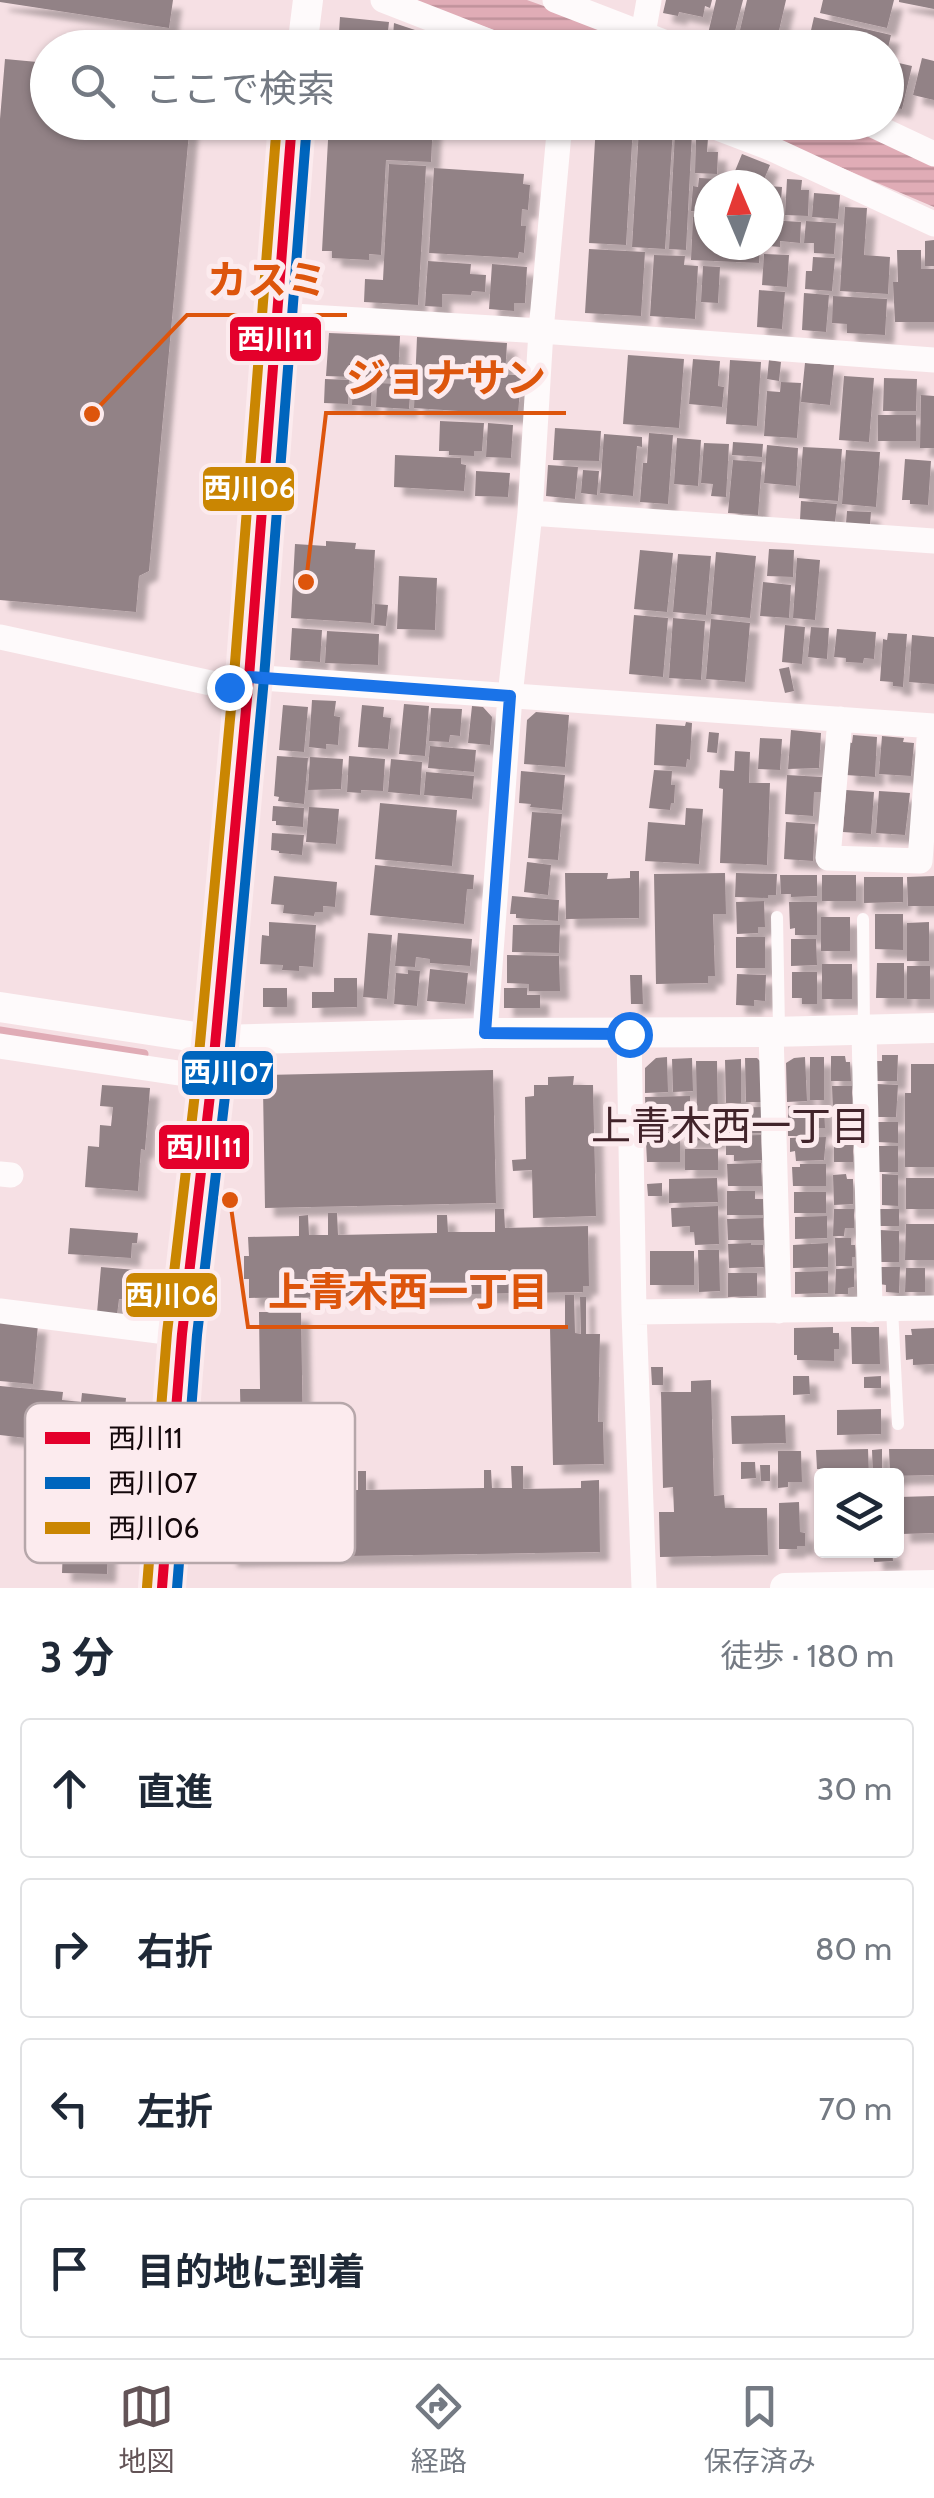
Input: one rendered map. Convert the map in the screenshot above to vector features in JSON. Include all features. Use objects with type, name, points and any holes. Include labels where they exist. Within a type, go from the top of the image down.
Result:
[{"type":"street","points":[[304,30],[308,0]]},
{"type":"street","points":[[383,0],[460,30]]},
{"type":"street","points":[[556,0],[633,30]]},
{"type":"street","points":[[644,30],[649,0]]},
{"type":"street","points":[[904,139],[932,151]]},
{"type":"street","points":[[177,1403],[249,677],[291,140]]},
{"type":"street","points":[[485,1033],[558,140]]},
{"type":"street","points":[[749,140],[934,224]]},
{"type":"street","points":[[276,315],[934,360]]},
{"type":"street","points":[[530,513],[934,540]]},
{"type":"street","points":[[0,637],[229,687],[249,677],[840,719],[932,726],[920,861],[828,858],[840,719]]},
{"type":"street","points":[[0,1006],[215,1040],[934,1028]]},
{"type":"street","points":[[864,1029],[881,1310]]},
{"type":"street","points":[[775,1032],[779,1312]]},
{"type":"street","points":[[629,1034],[644,1588]]},
{"type":"street","points":[[0,1046],[212,1078]]},
{"type":"street","points":[[634,1312],[934,1308]]},
{"type":"street","points":[[0,1312],[182,1334]]},
{"type":"street","points":[[162,1588],[164,1563]]},
{"type":"street","points":[[785,1588],[934,1586]]},
{"type":"lane","points":[[775,1032],[777,917]]},
{"type":"lane","points":[[863,920],[864,1029]]},
{"type":"lane","points":[[881,1310],[898,1424]]},
{"type":"shaded area","points":[[411,0],[527,0],[611,30],[493,30]]},
{"type":"shaded area","points":[[776,140],[883,140],[934,163],[934,207]]},
{"type":"building","points":[[0,0],[173,0],[169,28]]},
{"type":"building","points":[[666,0],[712,0],[710,8],[705,6],[703,17],[663,13]]},
{"type":"building","points":[[716,0],[743,0],[735,30],[709,30]]},
{"type":"building","points":[[747,0],[786,0],[779,30],[740,30]]},
{"type":"building","points":[[823,0],[894,0],[887,28],[820,13]]},
{"type":"building","points":[[934,0],[934,9],[899,2]]},
{"type":"building","points":[[340,17],[389,22],[388,30],[339,30]]},
{"type":"building","points":[[814,17],[870,30],[811,30]]},
{"type":"building","points":[[394,23],[415,30],[393,30]]},
{"type":"building","points":[[922,58],[934,61],[934,100],[913,95]]},
{"type":"building","points":[[5,59],[30,61],[30,140],[188,140],[149,571],[139,576],[136,612],[0,600],[0,119]]},
{"type":"building","points":[[904,64],[912,66],[904,100]]},
{"type":"building","points":[[328,140],[432,140],[431,162],[386,160],[381,255],[369,254],[369,260],[332,258],[332,251],[322,251]]},
{"type":"building","points":[[595,140],[632,140],[626,245],[589,243]]},
{"type":"building","points":[[638,140],[672,140],[665,249],[632,247]]},
{"type":"building","points":[[675,140],[692,140],[686,250],[669,249]]},
{"type":"building","points":[[696,140],[708,140],[707,152],[718,152],[717,170],[695,170]]},
{"type":"building","points":[[742,154],[770,165],[768,170],[735,170]]},
{"type":"building","points":[[389,164],[426,166],[418,305],[364,302],[365,279],[383,280]]},
{"type":"building","points":[[434,168],[524,174],[523,184],[530,185],[528,210],[522,209],[521,226],[526,226],[524,253],[519,252],[518,258],[429,253]]},
{"type":"building","points":[[787,179],[802,180],[801,190],[809,190],[808,216],[785,215]]},
{"type":"building","points":[[814,193],[840,195],[838,219],[812,217]]},
{"type":"building","points":[[845,207],[867,208],[864,255],[890,257],[888,294],[840,291]]},
{"type":"building","points":[[694,217],[694,260],[759,260],[759,263],[691,260]]},
{"type":"building","points":[[784,221],[801,222],[800,243],[784,241]]},
{"type":"building","points":[[806,221],[836,223],[834,254],[814,253],[814,243],[804,243]]},
{"type":"building","points":[[934,240],[934,266],[925,266],[925,241]]},
{"type":"building","points":[[589,249],[645,252],[641,316],[585,313]]},
{"type":"building","points":[[897,250],[921,250],[921,269],[934,269],[934,322],[895,322],[893,282],[898,282]]},
{"type":"building","points":[[654,255],[685,256],[684,265],[698,266],[695,319],[650,316]]},
{"type":"building","points":[[784,255],[789,255],[787,287],[762,285],[764,260],[784,260]]},
{"type":"building","points":[[813,257],[835,258],[832,291],[805,289],[806,271],[812,271]]},
{"type":"building","points":[[428,261],[471,264],[470,274],[486,275],[485,292],[442,294],[442,307],[425,306]]},
{"type":"building","points":[[492,264],[527,267],[525,303],[514,303],[514,311],[489,309]]},
{"type":"building","points":[[703,266],[720,267],[718,303],[701,302]]},
{"type":"building","points":[[759,290],[785,292],[782,329],[757,327]]},
{"type":"building","points":[[804,293],[829,295],[826,332],[802,330]]},
{"type":"building","points":[[833,296],[887,299],[885,335],[847,333],[847,324],[832,323]]},
{"type":"building","points":[[329,333],[400,336],[398,379],[326,376]]},
{"type":"building","points":[[417,337],[507,343],[505,375],[521,375],[518,415],[414,408]]},
{"type":"building","points":[[628,355],[684,359],[679,428],[623,424]]},
{"type":"building","points":[[693,359],[720,361],[718,386],[724,387],[722,407],[689,404]]},
{"type":"building","points":[[730,360],[761,362],[757,426],[726,424]]},
{"type":"building","points":[[769,360],[781,362],[779,381],[767,379]]},
{"type":"building","points":[[805,363],[834,365],[830,405],[801,402]]},
{"type":"building","points":[[403,364],[412,364],[409,409],[376,407],[377,383],[401,384]]},
{"type":"building","points":[[844,376],[874,378],[869,442],[839,440]]},
{"type":"building","points":[[884,378],[917,379],[916,411],[883,411]]},
{"type":"building","points":[[325,379],[349,380],[348,404],[324,403]]},
{"type":"building","points":[[353,381],[372,382],[371,406],[352,405]]},
{"type":"building","points":[[781,382],[801,383],[797,438],[764,436],[767,391],[780,392]]},
{"type":"building","points":[[921,395],[934,396],[934,448],[920,448]]},
{"type":"building","points":[[878,415],[916,415],[916,441],[878,441]]},
{"type":"building","points":[[440,421],[484,423],[482,451],[474,451],[474,456],[439,451]]},
{"type":"building","points":[[488,423],[513,425],[511,458],[486,457]]},
{"type":"building","points":[[555,428],[601,431],[599,461],[553,460]]},
{"type":"building","points":[[649,433],[673,435],[668,504],[640,502]]},
{"type":"building","points":[[604,434],[642,437],[642,447],[637,446],[633,496],[600,493]]},
{"type":"building","points":[[677,438],[701,440],[698,486],[674,484]]},
{"type":"building","points":[[733,442],[763,444],[762,457],[732,455]]},
{"type":"building","points":[[704,443],[729,444],[726,497],[711,496],[713,484],[701,483]]},
{"type":"building","points":[[767,445],[798,448],[796,486],[764,483]]},
{"type":"building","points":[[803,447],[842,449],[838,501],[799,498]]},
{"type":"building","points":[[846,450],[880,452],[876,507],[842,504]]},
{"type":"building","points":[[395,455],[461,458],[461,464],[466,465],[464,491],[394,487]]},
{"type":"building","points":[[905,459],[931,461],[928,505],[902,500]]},
{"type":"building","points":[[733,460],[762,462],[758,515],[728,513]]},
{"type":"building","points":[[548,465],[578,467],[575,499],[546,496]]},
{"type":"building","points":[[583,470],[599,471],[597,495],[581,493]]},
{"type":"building","points":[[476,471],[510,473],[508,497],[475,496]]},
{"type":"building","points":[[801,501],[837,504],[835,522],[800,520]]},
{"type":"building","points":[[847,511],[871,512],[870,525],[846,523]]},
{"type":"building","points":[[326,541],[356,543],[355,549],[375,550],[371,623],[291,618],[295,544],[326,546]]},
{"type":"building","points":[[769,549],[794,550],[793,577],[767,576]]},
{"type":"building","points":[[640,550],[673,553],[667,612],[634,609]]},
{"type":"building","points":[[716,552],[756,556],[750,618],[711,614]]},
{"type":"building","points":[[678,554],[711,556],[706,615],[673,612]]},
{"type":"building","points":[[797,558],[820,560],[815,620],[793,618]]},
{"type":"building","points":[[399,576],[437,578],[435,630],[397,629]]},
{"type":"building","points":[[763,582],[791,585],[789,618],[760,616]]},
{"type":"building","points":[[375,604],[388,605],[386,626],[374,625]]},
{"type":"building","points":[[634,615],[668,618],[663,677],[629,674]]},
{"type":"building","points":[[673,618],[705,621],[701,680],[669,678]]},
{"type":"building","points":[[711,619],[750,623],[745,682],[706,679]]},
{"type":"building","points":[[785,625],[805,627],[802,664],[782,662]]},
{"type":"building","points":[[811,627],[829,628],[827,659],[808,657]]},
{"type":"building","points":[[292,628],[322,630],[320,662],[290,660]]},
{"type":"building","points":[[837,629],[876,632],[874,659],[864,658],[863,663],[834,657]]},
{"type":"building","points":[[327,631],[379,634],[378,665],[325,663]]},
{"type":"building","points":[[888,633],[907,634],[903,687],[880,681],[883,639],[887,640]]},
{"type":"building","points":[[912,635],[934,637],[934,684],[909,682]]},
{"type":"building","points":[[789,667],[794,691],[785,693],[779,669]]},
{"type":"building","points":[[312,700],[336,701],[334,716],[340,717],[338,745],[326,744],[326,749],[309,747]]},
{"type":"building","points":[[404,704],[429,706],[425,756],[399,754]]},
{"type":"building","points":[[283,705],[308,707],[304,752],[279,750]]},
{"type":"building","points":[[362,705],[384,707],[383,717],[391,718],[388,749],[358,747]]},
{"type":"building","points":[[472,706],[483,707],[492,717],[490,745],[468,743]]},
{"type":"building","points":[[431,708],[462,709],[460,736],[450,735],[449,742],[429,741]]},
{"type":"building","points":[[536,712],[569,715],[565,767],[524,764],[527,720]]},
{"type":"building","points":[[686,722],[692,723],[690,760],[687,759],[686,767],[654,765],[656,724],[685,726]]},
{"type":"building","points":[[791,730],[821,733],[819,768],[788,769]]},
{"type":"building","points":[[709,732],[719,733],[717,753],[707,752]]},
{"type":"building","points":[[853,735],[877,737],[875,777],[846,775],[848,742],[852,743]]},
{"type":"building","points":[[882,736],[914,743],[911,776],[879,774]]},
{"type":"building","points":[[760,738],[782,739],[780,770],[758,769]]},
{"type":"building","points":[[430,746],[476,750],[474,772],[428,768]]},
{"type":"building","points":[[735,751],[750,752],[749,783],[770,783],[767,865],[720,863],[720,770],[734,771]]},
{"type":"building","points":[[277,756],[308,758],[304,804],[278,801],[279,797],[274,796]]},
{"type":"building","points":[[349,756],[385,759],[383,791],[347,792]]},
{"type":"building","points":[[310,757],[343,759],[341,789],[308,790]]},
{"type":"building","points":[[391,759],[422,762],[420,795],[388,792]]},
{"type":"building","points":[[654,770],[672,771],[671,785],[675,785],[670,810],[649,808]]},
{"type":"building","points":[[521,771],[565,775],[562,810],[519,803]]},
{"type":"building","points":[[426,772],[474,776],[472,799],[424,795]]},
{"type":"building","points":[[787,775],[822,777],[821,792],[814,792],[813,816],[785,814]]},
{"type":"building","points":[[846,790],[874,792],[871,834],[843,832]]},
{"type":"building","points":[[879,791],[910,793],[905,835],[876,833]]},
{"type":"building","points":[[380,803],[457,810],[452,866],[375,859]]},
{"type":"building","points":[[273,806],[304,808],[303,827],[276,825],[272,821]]},
{"type":"building","points":[[309,807],[339,809],[336,844],[306,842]]},
{"type":"building","points":[[686,808],[703,809],[699,864],[645,861],[648,822],[685,825]]},
{"type":"building","points":[[532,812],[562,814],[558,860],[528,858]]},
{"type":"building","points":[[786,822],[815,824],[813,861],[784,859]]},
{"type":"building","points":[[272,833],[304,835],[302,855],[271,850]]},
{"type":"building","points":[[527,862],[551,865],[548,895],[524,892]]},
{"type":"building","points":[[375,865],[474,875],[473,889],[467,889],[464,924],[370,915]]},
{"type":"building","points":[[630,871],[639,871],[639,918],[566,919],[565,873],[608,873],[607,879],[630,878]]},
{"type":"building","points":[[725,873],[726,914],[713,914],[715,976],[708,976],[708,983],[656,984],[654,874]]},
{"type":"building","points":[[736,873],[777,874],[776,895],[735,897]]},
{"type":"building","points":[[780,875],[817,875],[817,896],[781,894]]},
{"type":"building","points":[[822,875],[856,875],[856,901],[822,901]]},
{"type":"building","points":[[274,876],[337,882],[335,907],[323,906],[323,912],[315,912],[314,916],[283,913],[284,905],[271,904]]},
{"type":"building","points":[[934,876],[934,906],[908,906],[907,877]]},
{"type":"building","points":[[864,877],[903,877],[903,902],[864,903]]},
{"type":"building","points":[[512,896],[559,900],[558,921],[516,918],[516,914],[510,914]]},
{"type":"building","points":[[764,901],[765,927],[758,927],[758,933],[737,934],[736,902]]},
{"type":"building","points":[[789,902],[817,902],[817,935],[795,935],[795,928],[790,929]]},
{"type":"building","points":[[875,914],[903,914],[903,950],[875,949]]},
{"type":"building","points":[[821,917],[850,917],[850,951],[821,951]]},
{"type":"building","points":[[269,922],[316,925],[313,967],[299,966],[299,971],[282,970],[283,965],[260,964],[262,935],[269,936]]},
{"type":"building","points":[[929,922],[929,961],[907,961],[907,923]]},
{"type":"building","points":[[513,925],[560,925],[559,953],[512,952]]},
{"type":"building","points":[[368,933],[392,935],[387,999],[363,997]]},
{"type":"building","points":[[398,933],[472,939],[470,966],[430,963],[430,959],[416,957],[415,967],[395,966]]},
{"type":"building","points":[[736,937],[765,937],[765,968],[736,968]]},
{"type":"building","points":[[791,939],[816,939],[817,965],[791,966]]},
{"type":"building","points":[[507,955],[559,956],[560,991],[529,991],[529,984],[507,983]]},
{"type":"building","points":[[877,963],[904,963],[904,998],[876,998]]},
{"type":"building","points":[[822,964],[852,964],[852,999],[822,999]]},
{"type":"building","points":[[907,966],[930,966],[930,999],[907,999]]},
{"type":"building","points":[[430,969],[468,973],[465,1004],[427,1001]]},
{"type":"building","points":[[408,970],[420,971],[417,1006],[394,1004],[396,973],[408,974]]},
{"type":"building","points":[[792,972],[817,972],[817,1004],[802,1004],[802,998],[792,998]]},
{"type":"building","points":[[737,974],[766,975],[765,1001],[754,1000],[754,1006],[736,1005]]},
{"type":"building","points":[[630,975],[642,975],[643,1004],[631,1004]]},
{"type":"building","points":[[334,978],[357,978],[357,1007],[312,1008],[312,992],[334,992]]},
{"type":"building","points":[[263,988],[287,988],[287,1007],[263,1007]]},
{"type":"building","points":[[504,988],[527,988],[527,995],[540,995],[540,1008],[504,1008]]},
{"type":"building","points":[[882,1055],[898,1055],[897,1081],[875,1081],[876,1061],[882,1061]]},
{"type":"building","points":[[831,1056],[845,1056],[846,1062],[850,1062],[851,1081],[831,1081]]},
{"type":"building","points":[[667,1057],[668,1092],[645,1093],[645,1068],[656,1058]]},
{"type":"building","points":[[805,1057],[807,1101],[787,1102],[786,1063]]},
{"type":"building","points":[[810,1057],[824,1057],[824,1100],[810,1100]]},
{"type":"building","points":[[692,1058],[693,1091],[673,1092],[672,1059]]},
{"type":"building","points":[[745,1058],[760,1061],[761,1102],[746,1102]]},
{"type":"building","points":[[741,1059],[741,1103],[726,1103],[725,1060]]},
{"type":"building","points":[[696,1061],[717,1061],[718,1117],[697,1117]]},
{"type":"building","points":[[911,1064],[934,1064],[934,1167],[905,1167],[905,1093],[911,1093]]},
{"type":"building","points":[[493,1070],[496,1203],[265,1208],[265,1075]]},
{"type":"building","points":[[574,1076],[573,1085],[593,1085],[596,1216],[533,1218],[532,1170],[513,1171],[512,1160],[526,1159],[525,1097],[534,1096],[534,1085],[548,1085],[548,1077]]},
{"type":"building","points":[[877,1084],[898,1085],[896,1117],[876,1117]]},
{"type":"building","points":[[102,1085],[150,1088],[138,1191],[85,1187],[88,1146],[99,1147],[100,1125],[111,1126],[113,1107],[100,1106]]},
{"type":"building","points":[[832,1086],[852,1086],[852,1113],[833,1113]]},
{"type":"building","points":[[690,1096],[690,1119],[646,1120],[645,1097]]},
{"type":"building","points":[[824,1105],[825,1128],[818,1128],[819,1136],[788,1136],[788,1106]]},
{"type":"building","points":[[762,1107],[762,1133],[726,1134],[725,1108]]},
{"type":"building","points":[[833,1116],[853,1119],[853,1140],[833,1140]]},
{"type":"building","points":[[718,1122],[718,1140],[684,1141],[684,1123]]},
{"type":"building","points":[[878,1122],[898,1122],[898,1143],[877,1142]]},
{"type":"building","points":[[653,1132],[675,1132],[675,1138],[680,1138],[680,1162],[647,1162],[646,1142],[653,1142]]},
{"type":"building","points":[[761,1135],[762,1160],[734,1161],[734,1155],[726,1155],[726,1136]]},
{"type":"building","points":[[826,1137],[824,1160],[796,1161],[795,1151],[790,1152],[790,1138]]},
{"type":"building","points":[[834,1144],[853,1144],[853,1162],[834,1162]]},
{"type":"building","points":[[879,1146],[898,1146],[898,1172],[879,1172]]},
{"type":"building","points":[[685,1149],[718,1149],[718,1170],[685,1170]]},
{"type":"building","points":[[761,1163],[762,1186],[728,1186],[727,1164]]},
{"type":"building","points":[[826,1164],[826,1186],[793,1186],[792,1167]]},
{"type":"building","points":[[846,1174],[847,1179],[853,1179],[853,1204],[834,1205],[833,1175]]},
{"type":"building","points":[[882,1174],[898,1175],[898,1206],[882,1205]]},
{"type":"building","points":[[717,1178],[718,1202],[669,1203],[669,1179]]},
{"type":"building","points":[[906,1178],[934,1178],[934,1209],[906,1209]]},
{"type":"building","points":[[662,1183],[662,1196],[648,1196],[647,1184]]},
{"type":"building","points":[[727,1191],[755,1191],[755,1199],[763,1199],[763,1215],[727,1215]]},
{"type":"building","points":[[794,1192],[826,1192],[826,1213],[794,1213]]},
{"type":"building","points":[[718,1206],[719,1244],[695,1245],[690,1226],[672,1227],[671,1208]]},
{"type":"building","points":[[495,1209],[504,1209],[505,1228],[588,1226],[589,1286],[583,1286],[583,1292],[249,1298],[249,1279],[244,1279],[248,1237],[299,1236],[299,1216],[308,1215],[309,1235],[328,1235],[328,1213],[337,1213],[338,1235],[437,1233],[437,1215],[447,1215],[448,1232],[495,1232]]},
{"type":"building","points":[[834,1209],[854,1209],[854,1228],[845,1228],[844,1236],[833,1236]]},
{"type":"building","points":[[879,1209],[899,1209],[899,1226],[879,1226]]},
{"type":"building","points":[[827,1216],[827,1238],[795,1239],[795,1217]]},
{"type":"building","points":[[763,1218],[764,1240],[728,1240],[727,1219]]},
{"type":"building","points":[[906,1224],[934,1224],[934,1260],[905,1260]]},
{"type":"building","points":[[70,1228],[138,1233],[137,1243],[132,1243],[131,1258],[68,1254]]},
{"type":"building","points":[[880,1230],[899,1231],[899,1262],[879,1262]]},
{"type":"building","points":[[835,1238],[851,1238],[851,1245],[855,1245],[852,1266],[836,1266]]},
{"type":"building","points":[[828,1243],[828,1267],[793,1268],[793,1245]]},
{"type":"building","points":[[728,1244],[763,1245],[764,1267],[729,1268]]},
{"type":"building","points":[[698,1250],[719,1250],[720,1291],[699,1292]]},
{"type":"building","points":[[650,1251],[694,1251],[694,1285],[650,1285]]},
{"type":"building","points":[[101,1267],[136,1270],[133,1300],[119,1299],[117,1315],[97,1313]]},
{"type":"building","points":[[879,1267],[900,1267],[899,1293],[886,1292],[886,1285],[879,1284]]},
{"type":"building","points":[[854,1268],[854,1287],[848,1288],[848,1294],[835,1294],[836,1269]]},
{"type":"building","points":[[906,1268],[925,1268],[925,1292],[905,1292]]},
{"type":"building","points":[[828,1271],[828,1293],[795,1294],[795,1272]]},
{"type":"building","points":[[728,1273],[757,1273],[757,1296],[728,1297]]},
{"type":"building","points":[[565,1295],[574,1295],[575,1333],[581,1334],[580,1297],[586,1297],[586,1334],[600,1334],[598,1422],[603,1422],[604,1464],[553,1465],[550,1327],[565,1327]]},
{"type":"building","points":[[259,1312],[301,1312],[302,1403],[240,1403],[240,1389],[260,1389]]},
{"type":"building","points":[[0,1321],[38,1324],[33,1384],[0,1381]]},
{"type":"building","points":[[833,1327],[833,1333],[839,1333],[834,1361],[797,1360],[794,1328]]},
{"type":"building","points":[[851,1327],[879,1327],[880,1364],[852,1364]]},
{"type":"building","points":[[934,1328],[934,1364],[913,1365],[913,1359],[906,1360],[905,1335],[912,1335],[911,1329]]},
{"type":"building","points":[[651,1367],[663,1367],[663,1385],[652,1385]]},
{"type":"building","points":[[793,1376],[809,1376],[810,1394],[793,1395]]},
{"type":"building","points":[[881,1376],[881,1388],[864,1388],[864,1377]]},
{"type":"building","points":[[711,1380],[714,1496],[724,1495],[725,1508],[767,1508],[768,1555],[660,1557],[659,1512],[674,1512],[673,1487],[663,1488],[661,1392],[691,1392],[691,1381]]},
{"type":"building","points":[[0,1386],[63,1392],[62,1400],[81,1402],[82,1393],[126,1398],[126,1403],[25,1403],[25,1438],[0,1435]]},
{"type":"building","points":[[881,1409],[881,1434],[837,1435],[837,1410]]},
{"type":"building","points":[[785,1415],[786,1443],[732,1444],[731,1416]]},
{"type":"building","points":[[868,1449],[869,1468],[817,1468],[816,1450]]},
{"type":"building","points":[[882,1449],[882,1468],[873,1468],[872,1450]]},
{"type":"building","points":[[889,1449],[934,1449],[934,1475],[904,1476],[904,1468],[890,1468]]},
{"type":"building","points":[[778,1451],[801,1451],[802,1482],[788,1482],[788,1487],[778,1488]]},
{"type":"building","points":[[741,1462],[755,1462],[756,1478],[741,1479]]},
{"type":"building","points":[[760,1465],[770,1465],[770,1481],[761,1481]]},
{"type":"building","points":[[511,1466],[523,1466],[523,1489],[581,1488],[581,1481],[599,1480],[600,1552],[355,1556],[358,1471],[366,1471],[366,1490],[484,1488],[484,1470],[491,1470],[492,1488],[512,1488]]},
{"type":"building","points":[[934,1496],[934,1533],[904,1534],[904,1497]]},
{"type":"building","points":[[799,1502],[800,1532],[805,1533],[805,1546],[779,1549],[779,1503]]},
{"type":"building","points":[[874,1558],[893,1558],[893,1561],[874,1562]]},
{"type":"building","points":[[62,1563],[107,1563],[107,1574],[62,1573]]},
{"type":"waterway","points":[[0,1031],[144,1054]]},
{"type":"transit line","name":"西川06","points":[[161,1403],[234,676],[276,140]]},
{"type":"transit line","name":"西川11","points":[[177,1403],[249,677],[291,140]]},
{"type":"transit line","name":"西川07","points":[[192,1403],[227,1079],[264,678],[306,140]]},
{"type":"transit line","name":"西川06","points":[[147,1587],[149,1563]]},
{"type":"transit line","name":"西川11","points":[[162,1588],[164,1563]]},
{"type":"transit line","name":"西川07","points":[[177,1588],[179,1563]]},
{"type":"place","name":"カスミ","points":[[92,414]]},
{"type":"place","name":"ジョナサン","points":[[306,582]]},
{"type":"place","name":"上青木西一丁目","points":[[230,1200]]},
{"type":"district","name":"上青木西一丁目","points":[[731,1125]]},
{"type":"route","points":[[229,687],[249,677],[510,696],[485,1033],[629,1034]]}]
